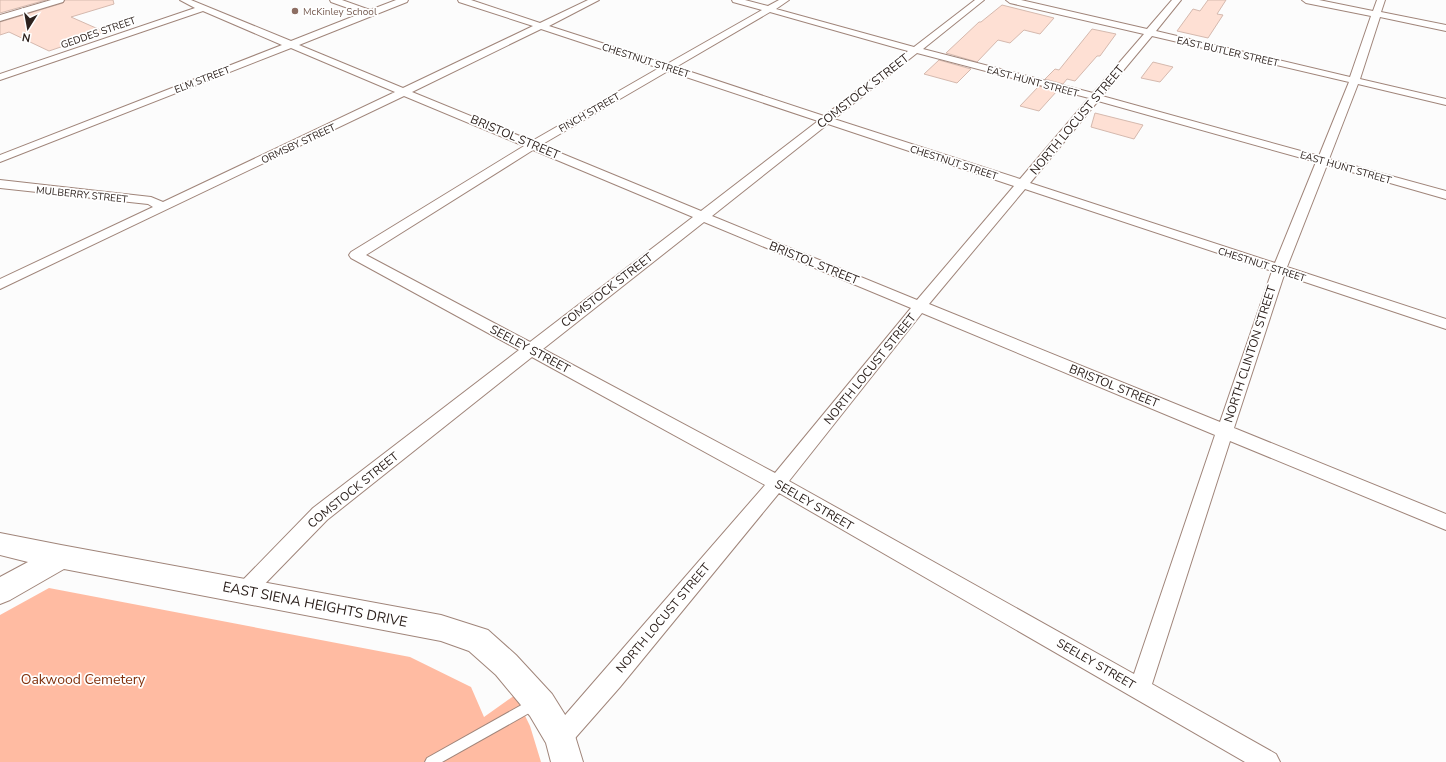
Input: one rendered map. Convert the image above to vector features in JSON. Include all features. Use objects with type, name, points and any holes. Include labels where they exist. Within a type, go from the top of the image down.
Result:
[{"type":"street","points":[[0,18],[60,0]]},
{"type":"street","name":"BRISTOL STREET","points":[[184,0],[406,91],[702,217],[1446,522]]},
{"type":"street","points":[[334,0],[370,13]]},
{"type":"street","name":"ELM STREET","points":[[0,159],[404,0]]},
{"type":"street","name":"CHESTNUT STREET","points":[[462,0],[1446,324]]},
{"type":"street","name":"ORMSBY STREET","points":[[0,285],[595,0]]},
{"type":"street","name":"EAST HUNT STREET","points":[[736,0],[1446,195]]},
{"type":"street","name":"FINCH STREET","points":[[356,255],[533,145],[785,0]]},
{"type":"street","name":"COMSTOCK STREET","points":[[245,591],[320,514],[980,0]]},
{"type":"street","name":"EAST BUTLER STREET","points":[[1010,0],[1446,102]]},
{"type":"street","name":"NORTH LOCUST STREET","points":[[561,754],[612,679],[777,483],[920,306],[1177,0]]},
{"type":"street","points":[[1306,0],[1379,7],[1446,28]]},
{"type":"street","name":"NORTH CLINTON STREET","points":[[1140,690],[1279,269],[1354,80],[1379,7]]},
{"type":"street","name":"GEDDES STREET","points":[[0,77],[203,8]]},
{"type":"street","name":"MULBERRY STREET","points":[[0,184],[151,201],[163,207]]},
{"type":"street","name":"SEELEY STREET","points":[[356,255],[777,483],[1268,762]]},
{"type":"street","name":"EAST SIENA HEIGHTS DRIVE","points":[[0,544],[61,557],[441,628],[478,640],[506,665],[538,701],[561,754]]},
{"type":"street","points":[[0,591],[61,557]]},
{"type":"lane","points":[[431,762],[538,701]]},
{"type":"green space","name":"Oakwood Cemetery","points":[[49,588],[410,657],[471,687],[484,717],[515,695],[530,726],[541,762],[0,762],[0,615]]},
{"type":"building","points":[[0,0],[46,0],[0,13]]},
{"type":"building","points":[[65,0],[113,0],[114,4],[71,17],[105,32],[49,51],[9,32],[0,35],[0,22],[63,3]]},
{"type":"building","points":[[1208,0],[1226,0],[1217,14],[1223,15],[1208,38],[1177,31],[1193,9],[1200,11]]},
{"type":"building","points":[[1002,5],[1054,18],[1040,34],[1024,30],[1010,43],[998,40],[977,62],[946,53],[979,22]]},
{"type":"building","points":[[1092,29],[1116,34],[1100,56],[1097,56],[1075,81],[1067,79],[1063,84],[1045,79],[1055,69],[1059,70]]},
{"type":"building","points":[[939,60],[971,69],[957,83],[924,74]]},
{"type":"building","points":[[1153,62],[1173,67],[1160,82],[1141,78]]},
{"type":"building","points":[[1039,86],[1057,91],[1039,111],[1020,106]]},
{"type":"building","points":[[1095,113],[1143,125],[1134,139],[1091,127]]},
{"type":"place","name":"McKinley School","points":[[295,11]]}]
